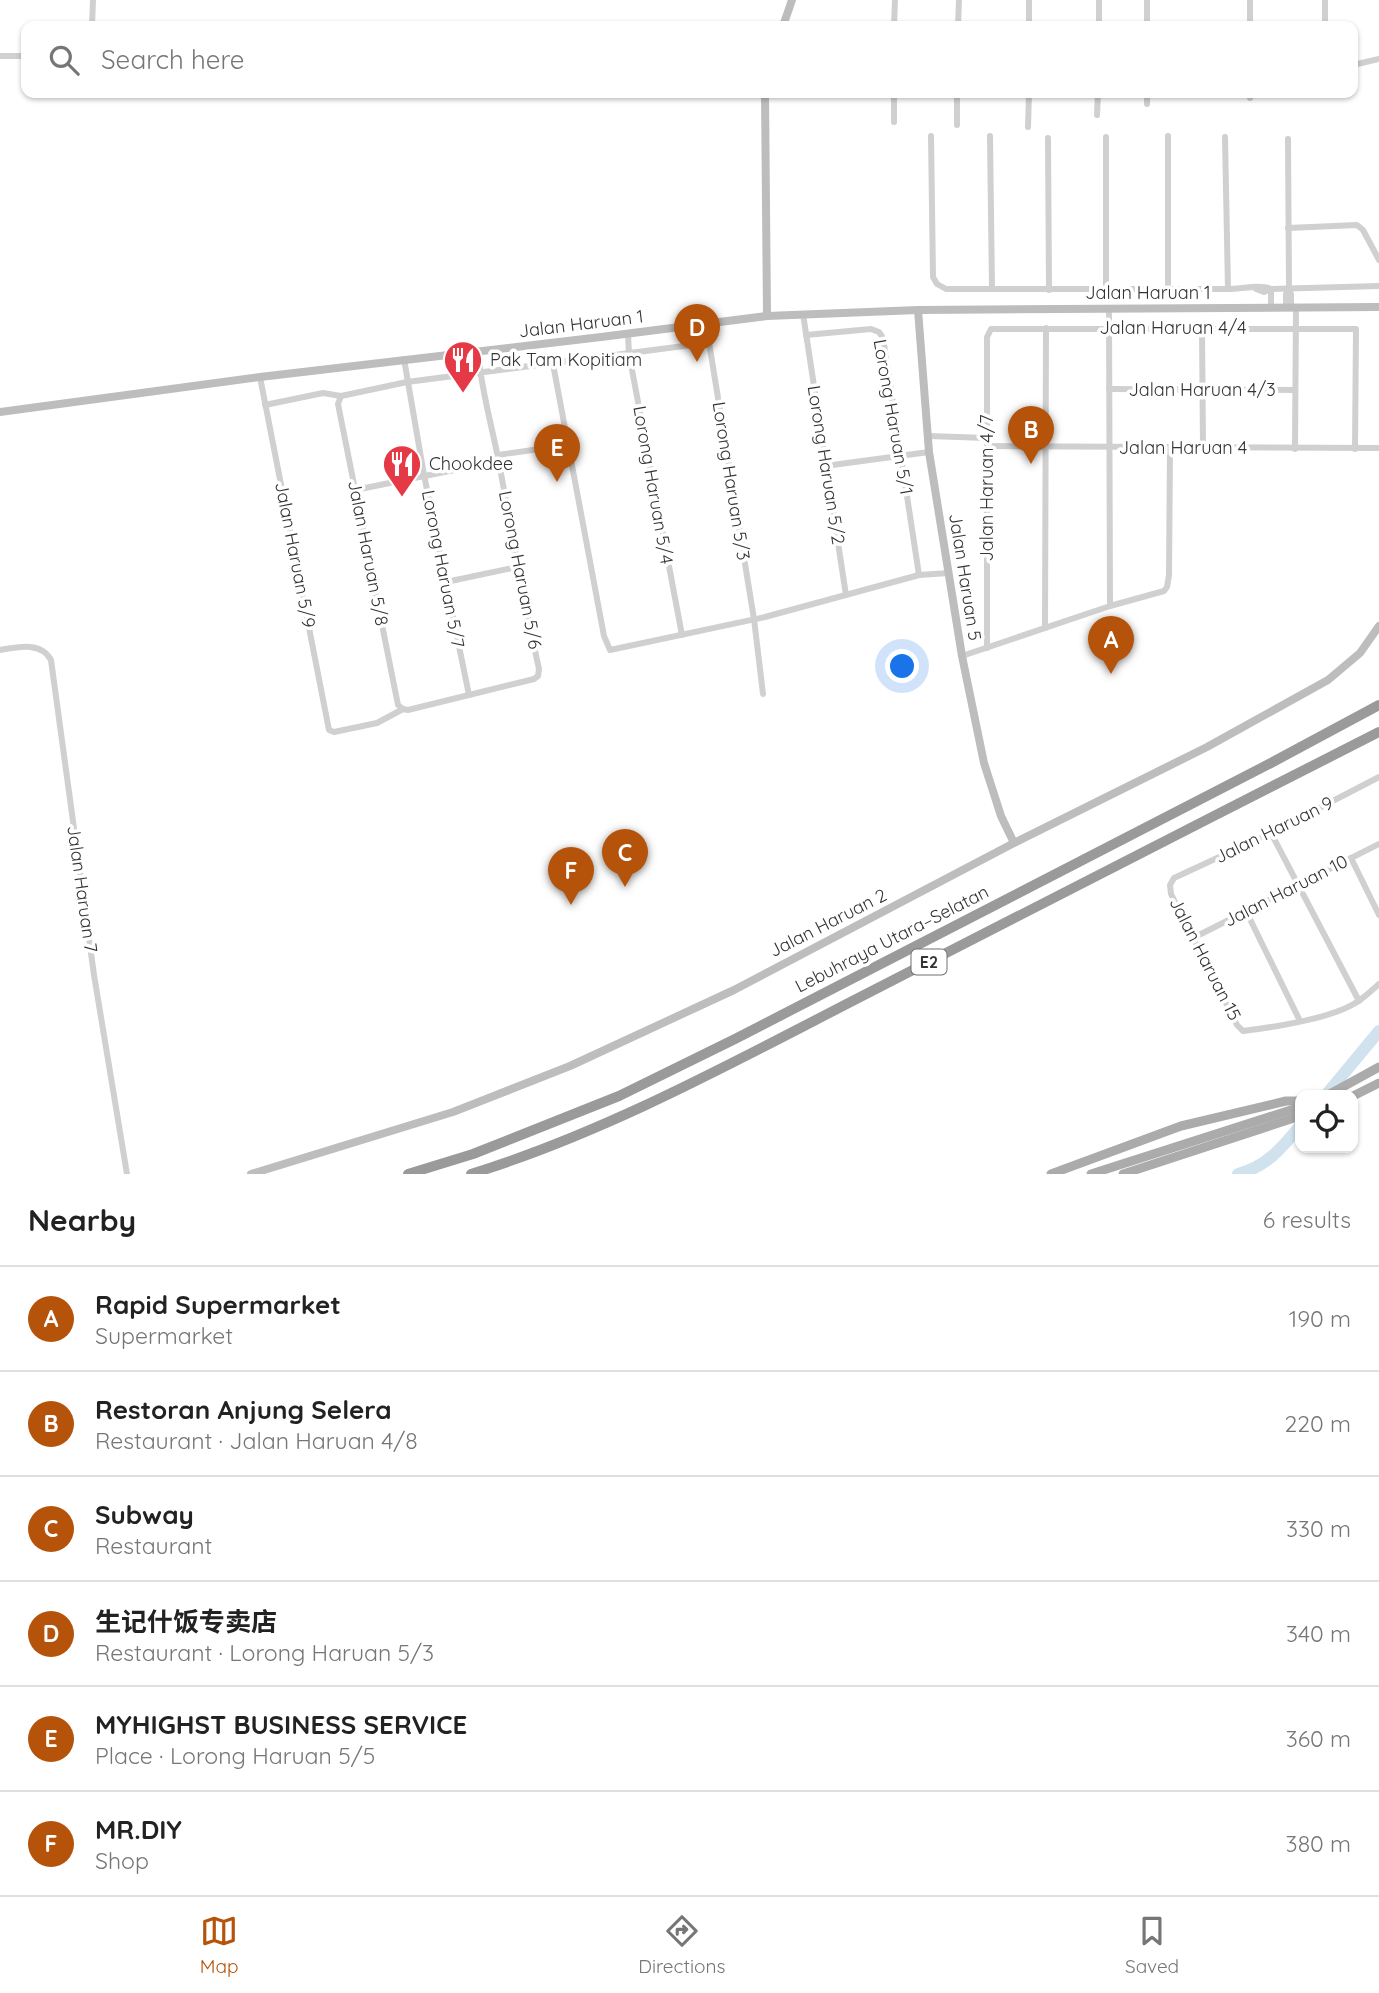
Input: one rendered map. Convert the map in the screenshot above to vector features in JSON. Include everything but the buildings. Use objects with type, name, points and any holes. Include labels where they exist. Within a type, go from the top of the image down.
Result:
[{"type":"highway","name":"Lebuhraya Utara–Selatan","points":[[408,1174],[473,1154],[642,1084],[772,1020],[1379,705]]},
{"type":"highway","name":"Lebuhraya Utara–Selatan","points":[[471,1174],[622,1115],[742,1058],[1379,732]]},
{"type":"main road","points":[[785,21],[792,0]]},
{"type":"main road","points":[[765,98],[768,316]]},
{"type":"main road","name":"Jalan Haruan 1","points":[[0,412],[404,359],[768,316],[918,310],[1379,307]]},
{"type":"main road","name":"Jalan Haruan 5","points":[[918,310],[929,452],[962,656],[981,750],[1001,816],[1014,842]]},
{"type":"main road","name":"Jalan Haruan 2","points":[[251,1174],[453,1112],[570,1066],[734,990],[1014,842],[1207,747],[1328,680],[1360,653],[1379,626]]},
{"type":"main road","points":[[1337,1090],[1379,1068]]},
{"type":"main road","points":[[1358,1094],[1379,1083]]},
{"type":"main road","points":[[1051,1174],[1181,1126],[1295,1101]]},
{"type":"main road","points":[[1123,1174],[1277,1119],[1295,1110]]},
{"type":"main road","points":[[1091,1174],[1277,1119],[1295,1117]]},
{"type":"street","points":[[92,21],[93,0]]},
{"type":"street","points":[[894,21],[895,0]]},
{"type":"street","points":[[958,0],[958,21]]},
{"type":"street","points":[[1029,0],[1029,21]]},
{"type":"street","points":[[1099,0],[1099,21]]},
{"type":"street","points":[[1147,0],[1147,21]]},
{"type":"street","points":[[1250,0],[1250,21]]},
{"type":"street","points":[[1325,0],[1325,21]]},
{"type":"street","points":[[0,56],[21,56]]},
{"type":"street","points":[[1358,64],[1379,59]]},
{"type":"street","points":[[894,98],[894,122]]},
{"type":"street","points":[[957,98],[957,125]]},
{"type":"street","points":[[1028,127],[1029,98]]},
{"type":"street","points":[[1097,115],[1098,98]]},
{"type":"street","points":[[1147,98],[1147,104]]},
{"type":"street","points":[[931,136],[933,277],[937,284],[946,289],[1254,289],[1264,292],[1271,289],[1379,286]]},
{"type":"street","points":[[990,136],[992,289]]},
{"type":"street","points":[[1168,136],[1168,289]]},
{"type":"street","points":[[1106,137],[1106,290]]},
{"type":"street","points":[[1225,137],[1228,289]]},
{"type":"street","points":[[1048,138],[1049,290]]},
{"type":"street","points":[[1288,139],[1289,289],[1286,294],[1295,328],[1295,449]]},
{"type":"street","points":[[1288,228],[1357,225],[1363,229],[1379,260]]},
{"type":"street","points":[[1271,289],[1271,308]]},
{"type":"street","points":[[1109,309],[1110,606]]},
{"type":"street","name":"Lorong Haruan 5/2","points":[[803,314],[846,595]]},
{"type":"street","name":"Lorong Haruan 5/3","points":[[706,324],[754,619],[763,694]]},
{"type":"street","points":[[1045,628],[1046,328]]},
{"type":"street","points":[[1202,328],[1203,448]]},
{"type":"street","name":"Lorong Haruan 5/1","points":[[806,335],[871,329],[879,332],[883,338],[919,575]]},
{"type":"street","name":"Jalan Haruan 4/4","points":[[990,329],[1356,330],[1355,449]]},
{"type":"street","name":"Jalan Haruan 4/7","points":[[987,648],[986,442],[987,337],[990,329]]},
{"type":"street","name":"Lorong Haruan 5/4","points":[[628,334],[629,354],[682,635]]},
{"type":"street","points":[[265,405],[323,393],[341,396],[407,382],[708,344]]},
{"type":"street","name":"Lorong Haruan 5/6","points":[[469,695],[538,676],[539,669],[517,567],[478,352]]},
{"type":"street","name":"Lorong Haruan 5/7","points":[[404,359],[424,475],[469,695]]},
{"type":"street","points":[[553,364],[604,636],[610,650],[754,619],[919,575],[948,573]]},
{"type":"street","name":"Jalan Haruan 5/9","points":[[260,377],[331,732],[377,723],[403,709]]},
{"type":"street","name":"Jalan Haruan 4/3","points":[[1109,389],[1294,390]]},
{"type":"street","name":"Jalan Haruan 5/8","points":[[341,396],[338,404],[355,490],[398,705],[403,709]]},
{"type":"street","name":"Jalan Haruan 4","points":[[928,436],[1045,447],[1379,448]]},
{"type":"street","points":[[355,490],[568,445]]},
{"type":"street","points":[[962,656],[1110,606],[1159,593],[1167,587],[1170,448]]},
{"type":"street","points":[[825,466],[929,452]]},
{"type":"street","points":[[446,582],[517,567]]},
{"type":"street","name":"Jalan Haruan 7","points":[[0,650],[40,648],[51,660],[94,975],[127,1174]]},
{"type":"street","points":[[403,709],[469,695]]},
{"type":"street","name":"Jalan Haruan 9","points":[[1170,885],[1174,878],[1271,833],[1379,777]]},
{"type":"street","points":[[1271,833],[1359,1001]]},
{"type":"street","name":"Jalan Haruan 10","points":[[1193,938],[1379,844]]},
{"type":"street","points":[[1351,858],[1379,915]]},
{"type":"street","name":"Jalan Haruan 15","points":[[1170,885],[1171,894],[1237,1025],[1243,1031],[1300,1021]]},
{"type":"street","points":[[1246,911],[1300,1021],[1349,1007],[1379,984]]},
{"type":"waterway","points":[[1330,1090],[1379,1031]]},
{"type":"waterway","points":[[1238,1174],[1265,1162],[1295,1132]]},
{"type":"place","name":"生记什饭专卖店","points":[[697,362]]},
{"type":"place","name":"Pak Tam Kopitiam","points":[[463,394]]},
{"type":"place","name":"Restoran Anjung Selera","points":[[1031,464]]},
{"type":"place","name":"MYHIGHST BUSINESS SERVICE","points":[[557,482]]},
{"type":"place","name":"Chookdee","points":[[402,498]]},
{"type":"place","name":"Rapid Supermarket","points":[[1111,674]]},
{"type":"place","name":"Subway","points":[[625,887]]},
{"type":"place","name":"MR.DIY","points":[[571,905]]}]
